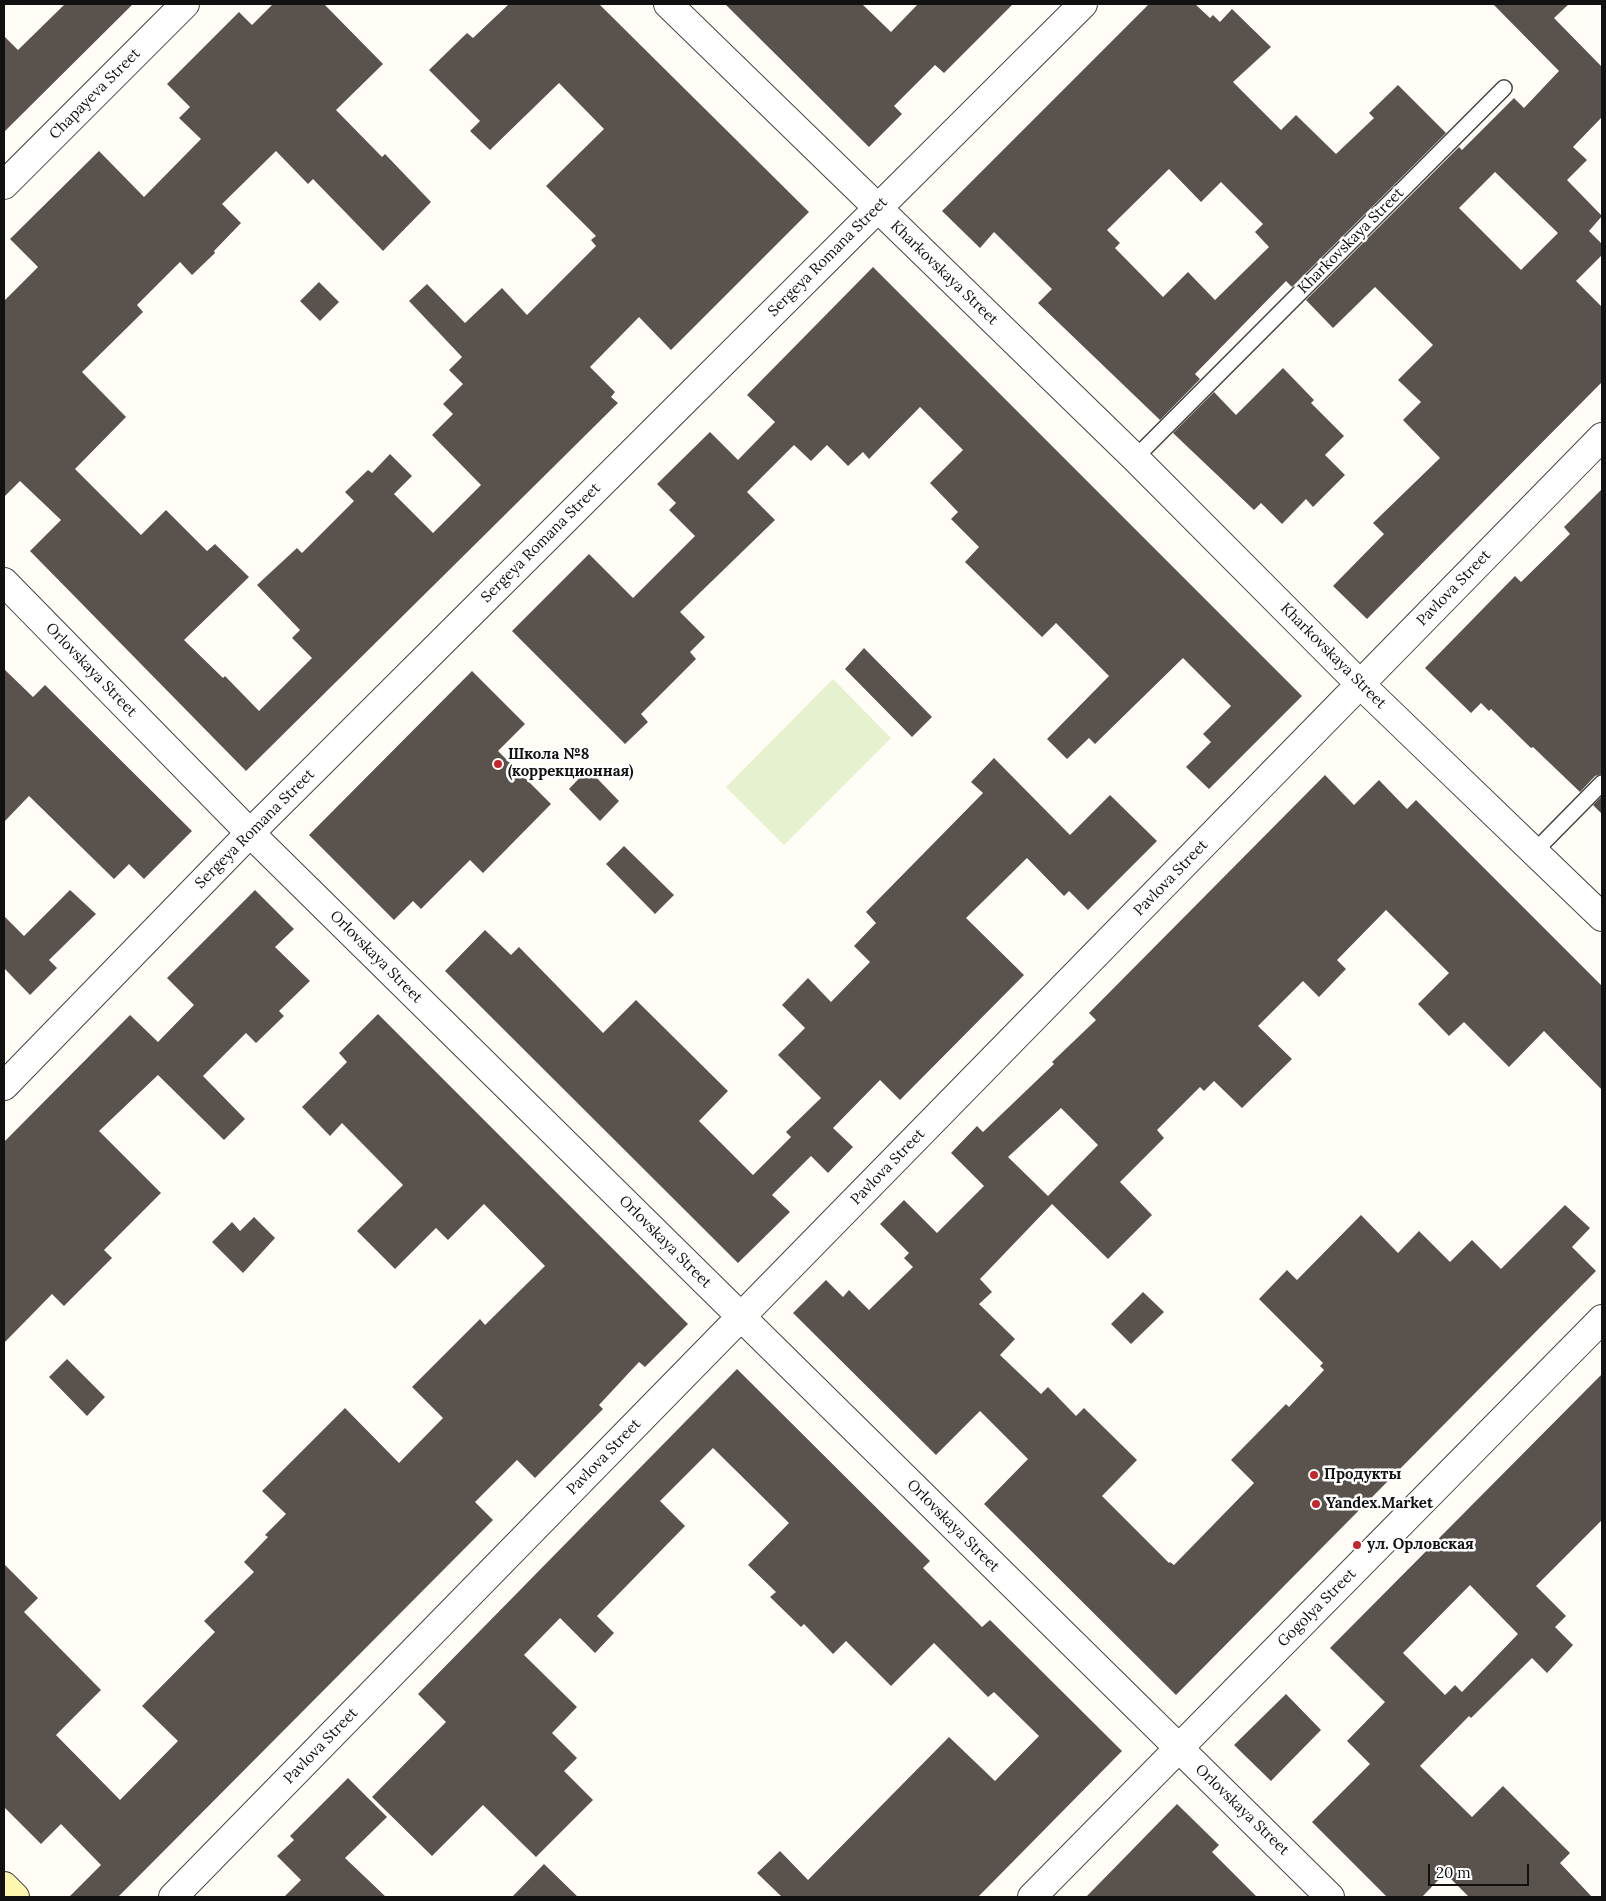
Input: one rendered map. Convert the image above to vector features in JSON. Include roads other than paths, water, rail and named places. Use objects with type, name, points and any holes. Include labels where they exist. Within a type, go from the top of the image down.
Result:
[{"type":"main road","points":[[4,1886],[15,1897]]},
{"type":"street","name":"Chapayeva Street","points":[[4,185],[186,4]]},
{"type":"street","name":"Kharkovskaya Street","points":[[668,4],[1135,458],[1360,684],[1602,917]]},
{"type":"street","name":"Sergeya Romana Street","points":[[4,1086],[250,833],[1083,4]]},
{"type":"street","name":"Pavlova Street","points":[[173,1897],[1602,437]]},
{"type":"street","name":"Orlovskaya Street","points":[[4,582],[250,833],[1330,1897]]},
{"type":"street","name":"Gogolya Street","points":[[1032,1897],[1602,1319]]},
{"type":"lane","name":"Kharkovskaya Street","points":[[1135,458],[1504,88]]},
{"type":"lane","points":[[1534,852],[1602,783]]},
{"type":"place","name":"Школа №8 (коррекционная)","points":[[498,764]]},
{"type":"place","name":"Продукты","points":[[1314,1475]]},
{"type":"place","name":"Yandex.Market","points":[[1316,1504]]},
{"type":"place","name":"ул. Орловская","points":[[1357,1545]]}]
